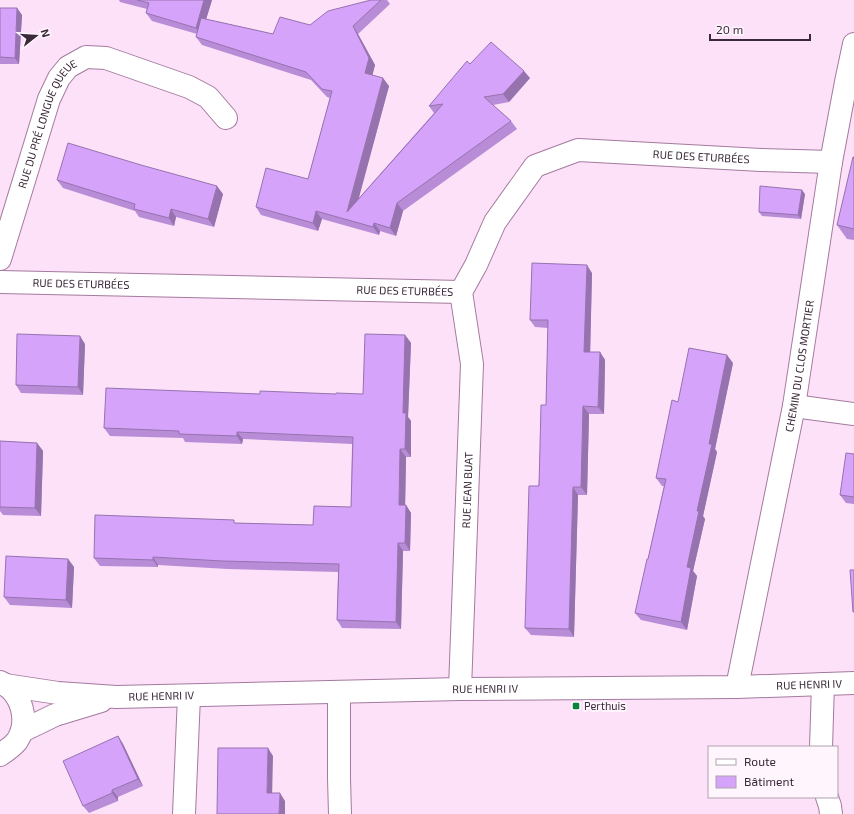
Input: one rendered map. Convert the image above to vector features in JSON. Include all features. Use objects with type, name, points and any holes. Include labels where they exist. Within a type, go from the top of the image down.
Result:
[{"type":"street","name":"CHEMIN DU CLOS MORTIER","points":[[737,687],[794,406],[831,162],[854,44]]},
{"type":"street","name":"RUE DU PRÉ LONGUE QUEUE","points":[[0,259],[49,99],[59,78],[68,67],[86,58],[106,58],[190,87],[208,96],[226,118]]},
{"type":"street","name":"RUE DES ETURBÉES","points":[[0,282],[461,292],[476,265],[495,222],[536,166],[578,150],[761,160],[831,162]]},
{"type":"street","name":"RUE JEAN BUAT","points":[[460,690],[472,364],[461,292]]},
{"type":"street","points":[[794,406],[854,414]]},
{"type":"street","points":[[0,755],[12,747],[17,740],[22,731],[23,720],[22,706],[16,695],[3,683]]},
{"type":"street","name":"RUE HENRI IV","points":[[3,683],[58,693],[116,697],[460,690],[737,687],[854,683]]},
{"type":"street","points":[[821,746],[823,684]]},
{"type":"street","points":[[339,693],[340,814]]},
{"type":"street","points":[[184,814],[189,696]]},
{"type":"street","name":"RUE HENRI IV","points":[[22,731],[55,715],[116,697]]},
{"type":"street","points":[[827,798],[831,814]]},
{"type":"building","points":[[137,0],[204,0],[196,28],[146,13],[149,3]]},
{"type":"building","points":[[371,0],[381,0],[353,26],[369,58],[365,73],[383,78],[347,212],[443,104],[429,106],[467,61],[470,64],[491,42],[524,71],[503,94],[484,97],[511,121],[397,203],[390,228],[374,223],[373,227],[316,211],[313,223],[256,207],[266,168],[308,179],[332,91],[322,89],[306,72],[196,37],[201,18],[273,34],[280,17],[310,25],[328,11]]},
{"type":"building","points":[[0,8],[17,8],[15,58],[0,57]]},
{"type":"building","points":[[68,143],[217,186],[208,219],[171,209],[169,218],[134,209],[135,204],[57,180]]},
{"type":"building","points":[[854,157],[854,229],[837,225]]},
{"type":"building","points":[[760,186],[802,190],[798,215],[759,212]]},
{"type":"building","points":[[532,263],[587,265],[584,352],[600,352],[598,407],[583,406],[581,487],[573,487],[569,629],[525,628],[529,486],[539,486],[541,405],[546,405],[548,320],[530,320]]},
{"type":"building","points":[[17,334],[80,336],[78,387],[16,385]]},
{"type":"building","points":[[365,334],[405,335],[403,413],[406,413],[405,449],[400,449],[399,505],[406,505],[405,543],[398,543],[396,622],[337,620],[339,564],[222,561],[153,557],[153,560],[94,558],[95,515],[234,520],[234,523],[313,525],[314,506],[351,507],[353,437],[237,432],[237,436],[179,434],[179,431],[104,428],[106,388],[260,394],[260,391],[363,394]]},
{"type":"building","points":[[689,348],[727,355],[709,444],[712,444],[697,511],[699,511],[687,567],[691,568],[681,622],[635,613],[666,479],[656,478],[672,400],[678,402]]},
{"type":"building","points":[[0,441],[37,443],[35,508],[0,507]]},
{"type":"building","points":[[846,453],[854,454],[854,497],[840,495]]},
{"type":"building","points":[[6,556],[68,559],[66,600],[4,597]]},
{"type":"building","points":[[850,570],[854,570],[854,612],[853,612]]},
{"type":"building","points":[[118,736],[138,779],[112,790],[112,793],[83,806],[63,761]]},
{"type":"building","points":[[218,748],[268,748],[267,793],[280,793],[279,814],[217,814]]},
{"type":"place","name":"Perthuis","points":[[576,706]]}]
